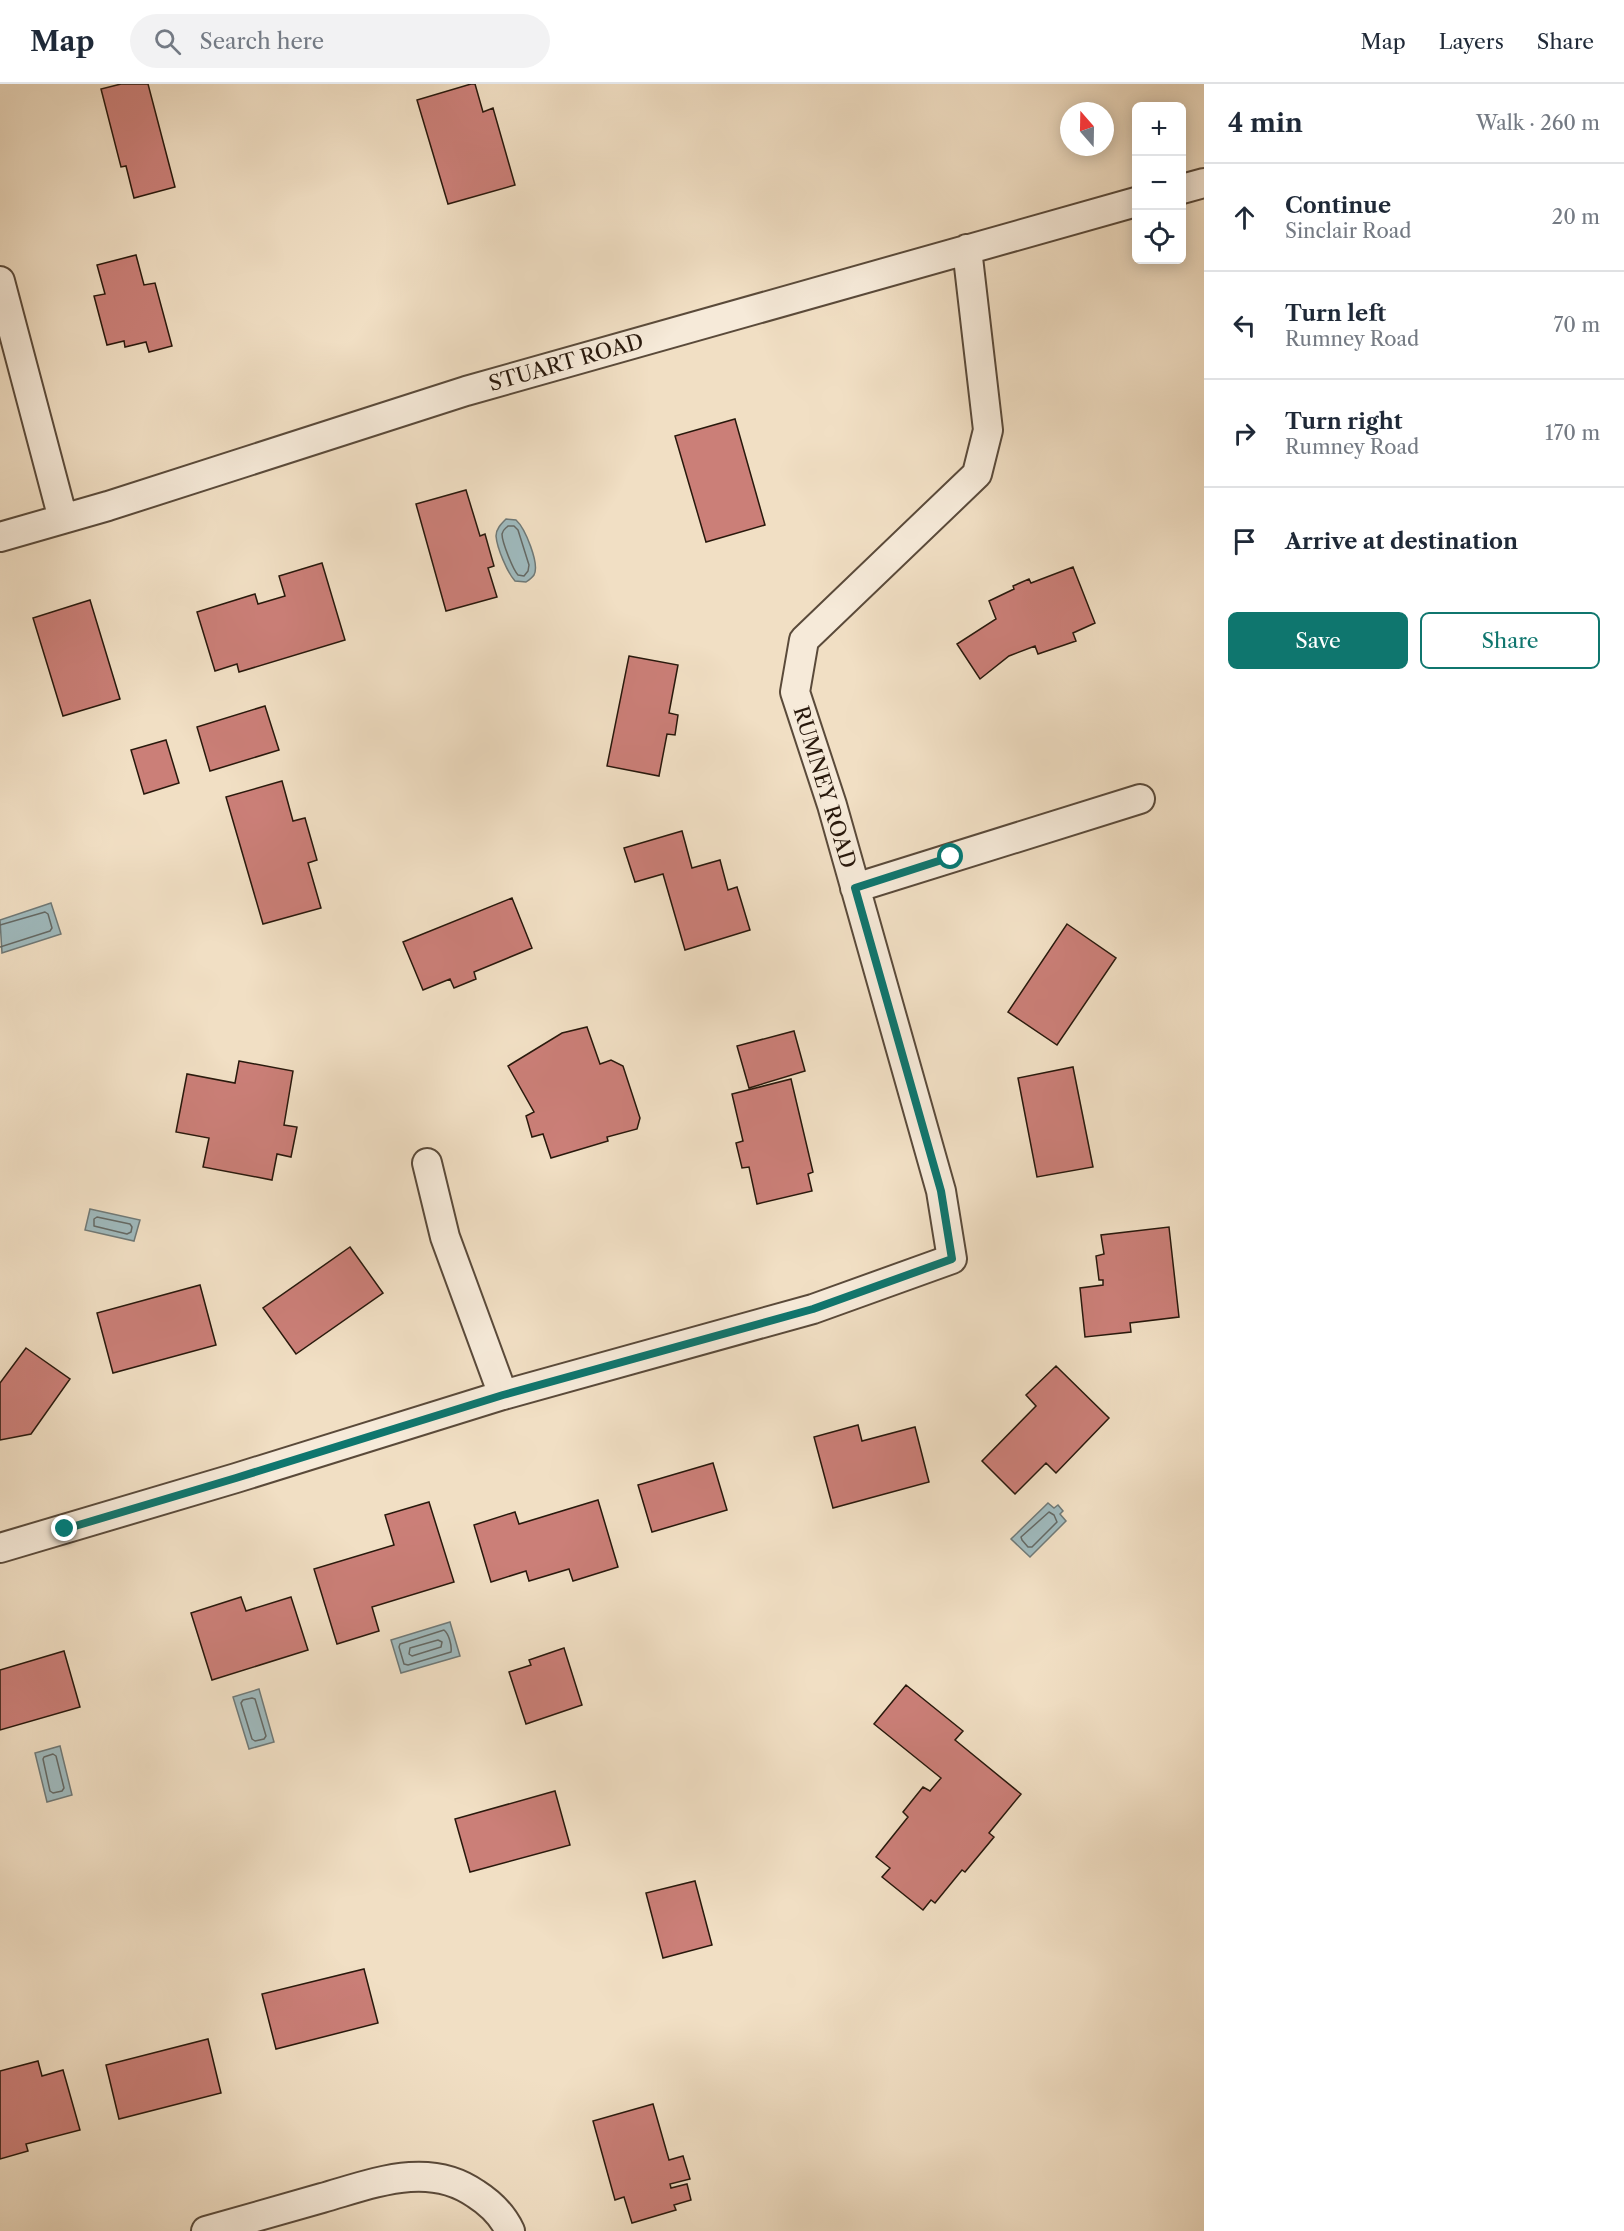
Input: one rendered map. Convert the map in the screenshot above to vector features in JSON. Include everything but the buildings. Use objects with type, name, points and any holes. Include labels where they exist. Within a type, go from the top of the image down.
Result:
[{"type":"street","points":[[1186,188],[1204,183]]},
{"type":"street","name":"STUART ROAD","points":[[0,537],[466,391],[1132,203]]},
{"type":"street","name":"RUMNEY ROAD","points":[[0,1548],[503,1395],[813,1309],[952,1259],[941,1191],[832,805],[795,692],[804,640],[976,474],[988,430],[967,249]]},
{"type":"street","points":[[0,280],[63,519]]},
{"type":"street","points":[[855,888],[1140,800]]},
{"type":"street","points":[[427,1163],[445,1237],[503,1395]]},
{"type":"street","points":[[206,2231],[383,2181],[418,2175],[436,2176],[469,2188],[497,2211],[510,2231]]},
{"type":"water","points":[[506,519],[516,520],[520,524],[531,546],[535,570],[533,576],[526,582],[515,581],[498,547],[497,531]]},
{"type":"water","points":[[51,903],[61,934],[2,953],[0,920]]},
{"type":"water","points":[[90,1209],[140,1220],[134,1241],[85,1230]]},
{"type":"water","points":[[1048,1503],[1054,1508],[1058,1505],[1063,1511],[1060,1514],[1066,1521],[1030,1557],[1011,1539]]},
{"type":"water","points":[[450,1622],[460,1656],[401,1673],[391,1640]]},
{"type":"water","points":[[259,1689],[274,1742],[249,1749],[233,1697]]},
{"type":"water","points":[[60,1746],[72,1795],[47,1802],[35,1753]]},
{"type":"route","points":[[65,1529],[503,1395],[813,1309],[952,1259],[941,1191],[855,888],[951,857]]}]
